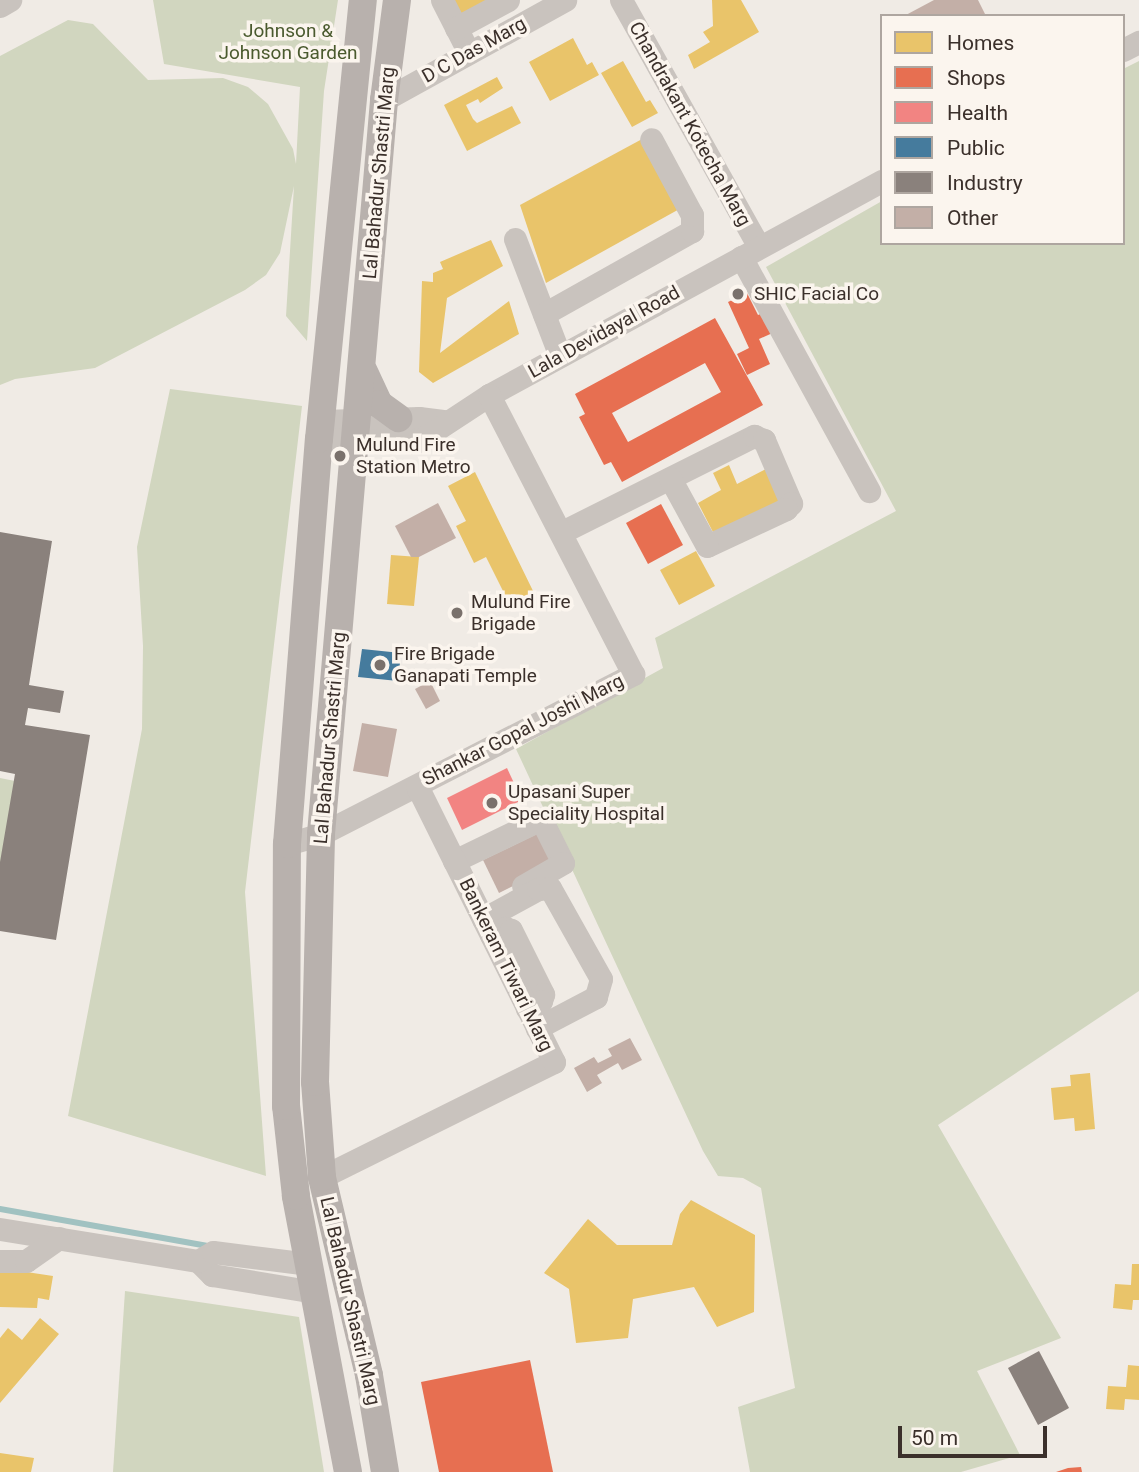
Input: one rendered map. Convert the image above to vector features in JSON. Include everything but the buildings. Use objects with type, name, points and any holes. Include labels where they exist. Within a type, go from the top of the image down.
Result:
[{"type":"main road","name":"Lal Bahadur Shastri Marg","points":[[348,1472],[309,1264],[286,1106],[287,844],[320,430],[363,0]]},
{"type":"main road","name":"Lal Bahadur Shastri Marg","points":[[385,1472],[369,1375],[322,1177],[315,1082],[321,834],[358,431],[384,100],[397,0]]},
{"type":"main road","points":[[363,369],[379,404],[398,418]]},
{"type":"street","points":[[0,6],[10,0]]},
{"type":"street","points":[[442,0],[469,53]]},
{"type":"street","points":[[456,28],[508,0]]},
{"type":"street","name":"D C Das Marg","points":[[384,100],[565,0]]},
{"type":"street","name":"Chandrakant Kotecha Marg","points":[[621,0],[869,491]]},
{"type":"street","points":[[544,314],[692,231],[692,215],[651,139]]},
{"type":"street","name":"Lala Devidayal Road","points":[[320,430],[358,431],[419,441],[445,421],[488,395],[880,182]]},
{"type":"street","points":[[515,239],[560,356]]},
{"type":"street","name":"Shankar Gopal Joshi Marg","points":[[287,844],[321,834],[633,674],[562,532],[488,395]]},
{"type":"street","points":[[358,431],[398,418],[445,421]]},
{"type":"street","points":[[562,532],[670,478],[761,437],[790,503],[786,509],[707,546],[670,478]]},
{"type":"street","name":"Bankeram Tiwari Marg","points":[[322,1177],[554,1062],[535,1016],[458,860],[417,786]]},
{"type":"street","points":[[458,860],[538,819],[563,859],[560,867],[487,919]]},
{"type":"street","points":[[487,919],[538,889],[550,888],[601,979],[601,992],[535,1016]]},
{"type":"street","points":[[0,1229],[198,1261],[212,1275],[315,1292]]},
{"type":"street","points":[[0,1261],[26,1261],[59,1238]]},
{"type":"street","points":[[198,1261],[213,1252],[309,1264]]},
{"type":"green space","name":"Johnson & Johnson Garden","points":[[153,0],[338,0],[324,91],[307,341],[286,316],[294,186],[280,253],[266,275],[245,290],[95,368],[15,379],[0,385],[0,56],[68,20],[93,24],[148,80],[223,78],[248,87],[268,104],[293,149],[296,164],[300,87],[164,64]]},
{"type":"green space","points":[[1139,61],[1139,991],[938,1125],[1061,1338],[977,1371],[1020,1455],[961,1472],[750,1472],[738,1407],[795,1388],[761,1188],[743,1178],[718,1176],[703,1151],[516,749],[663,668],[655,638],[896,511],[766,267],[880,202],[880,245],[1125,245],[1125,68]]},
{"type":"green space","points":[[170,389],[302,406],[245,892],[266,1176],[68,1116],[142,729],[143,646],[137,547]]},
{"type":"green space","points":[[0,778],[20,782],[0,866]]},
{"type":"green space","points":[[125,1291],[299,1317],[324,1472],[113,1472]]},
{"type":"waterway","points":[[0,1209],[208,1246]]},
{"type":"place","name":"SHIC Facial Co","points":[[738,294]]},
{"type":"place","name":"Mulund Fire Station Metro","points":[[340,456]]},
{"type":"place","name":"Mulund Fire Brigade","points":[[457,613]]},
{"type":"place","name":"Fire Brigade Ganapati Temple","points":[[380,665]]},
{"type":"place","name":"Upasani Super Speciality Hospital","points":[[492,803]]}]
